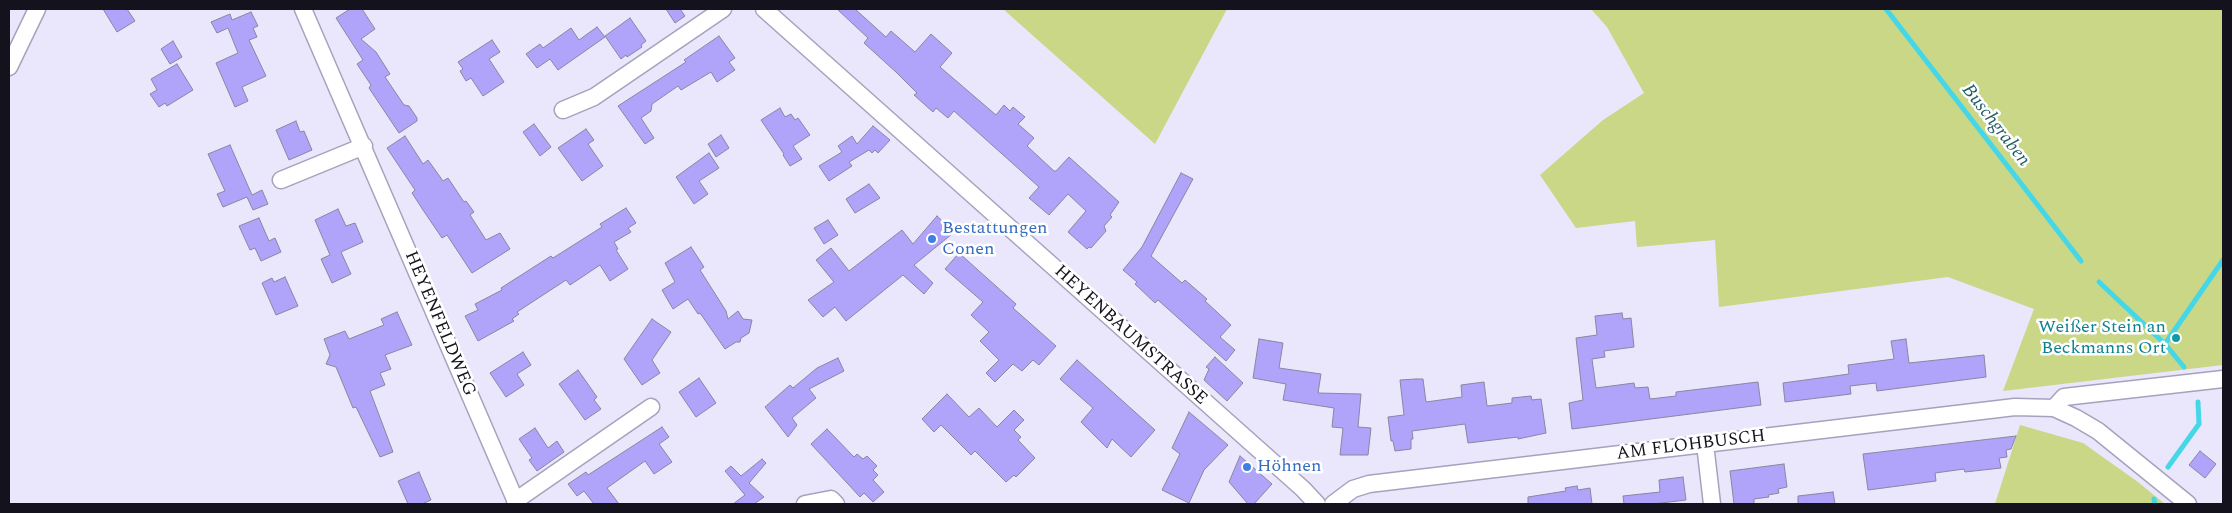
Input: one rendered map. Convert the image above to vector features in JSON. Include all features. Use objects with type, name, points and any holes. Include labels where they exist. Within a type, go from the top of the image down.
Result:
[{"type":"street","points":[[9,66],[37,9]]},
{"type":"street","name":"HEYENFELDWEG","points":[[303,9],[364,146],[419,280],[516,502],[651,407]]},
{"type":"street","points":[[563,110],[594,97],[723,9]]},
{"type":"street","name":"HEYENBAUMSTRASSE","points":[[764,9],[1303,489],[1317,504]]},
{"type":"street","points":[[281,180],[364,146]]},
{"type":"street","points":[[2054,408],[2064,397],[2223,379]]},
{"type":"street","name":"AM FLOHBUSCH","points":[[1333,504],[1353,489],[1369,484],[2015,407],[2054,408],[2098,431],[2188,504]]},
{"type":"street","points":[[1704,444],[1712,504]]},
{"type":"street","points":[[805,504],[831,499],[836,504]]},
{"type":"green space","points":[[1003,9],[1227,9],[1155,144]]},
{"type":"green space","points":[[1591,9],[2223,9],[2223,365],[2003,391],[2034,309],[1948,277],[1719,307],[1715,240],[1637,247],[1635,221],[1576,228],[1540,175],[1603,120],[1644,93],[1607,27]]},
{"type":"green space","points":[[2020,425],[2083,443],[2138,482],[2165,504],[1995,504]]},
{"type":"building","points":[[103,9],[127,9],[135,21],[117,32]]},
{"type":"building","points":[[350,9],[362,9],[375,29],[361,39],[376,52],[390,74],[385,77],[404,105],[409,106],[417,118],[417,121],[399,133],[369,88],[371,85],[357,64],[363,60],[336,18]]},
{"type":"building","points":[[666,9],[680,9],[685,16],[675,23]]},
{"type":"building","points":[[837,9],[855,9],[886,37],[891,31],[915,52],[931,34],[952,53],[940,67],[996,115],[1004,105],[1010,111],[1013,107],[1025,117],[1018,124],[1034,138],[1027,146],[1054,171],[1069,157],[1119,202],[1110,215],[1112,217],[1104,226],[1106,231],[1091,248],[1087,249],[1068,232],[1086,211],[1068,194],[1049,215],[1029,198],[1039,187],[954,111],[948,118],[936,108],[933,112],[914,95],[917,93],[897,73],[864,43],[868,38]]},
{"type":"building","points":[[251,12],[258,26],[253,28],[257,37],[249,40],[266,76],[242,87],[248,101],[235,107],[216,63],[238,53],[228,28],[217,33],[211,22],[230,14],[232,20]]},
{"type":"building","points":[[630,18],[646,41],[641,45],[642,47],[621,59],[605,36]]},
{"type":"building","points":[[597,27],[605,37],[558,70],[550,59],[537,68],[526,54],[540,44],[543,48],[571,28],[579,40]]},
{"type":"building","points":[[719,36],[735,58],[729,62],[735,70],[717,82],[711,72],[681,90],[678,86],[652,104],[651,111],[641,118],[654,138],[645,144],[618,106],[686,62],[684,60]]},
{"type":"building","points":[[492,40],[500,52],[489,59],[504,82],[483,96],[471,78],[466,81],[460,71],[463,69],[458,62]]},
{"type":"building","points":[[173,41],[182,57],[170,64],[161,49]]},
{"type":"building","points":[[177,64],[193,90],[167,106],[165,103],[159,107],[150,94],[157,90],[151,79]]},
{"type":"building","points":[[780,108],[785,117],[791,114],[795,120],[798,118],[810,135],[793,146],[802,159],[790,166],[761,120]]},
{"type":"building","points":[[296,121],[300,132],[304,131],[312,150],[289,160],[276,130]]},
{"type":"building","points":[[534,124],[551,147],[540,156],[523,132]]},
{"type":"building","points":[[873,126],[890,140],[878,153],[875,150],[872,153],[869,150],[849,162],[852,166],[829,181],[819,166],[842,152],[838,146],[852,136],[857,144]]},
{"type":"building","points":[[586,129],[594,140],[588,144],[603,166],[582,181],[558,148]]},
{"type":"building","points":[[721,135],[729,148],[716,157],[708,144]]},
{"type":"building","points":[[405,136],[423,164],[428,160],[443,181],[448,178],[464,202],[466,201],[474,212],[470,215],[486,240],[500,233],[510,249],[472,273],[447,235],[442,238],[412,193],[415,190],[387,148]]},
{"type":"building","points":[[230,145],[252,195],[262,190],[268,204],[253,210],[247,197],[223,207],[217,194],[225,191],[208,154]]},
{"type":"building","points":[[709,153],[719,168],[699,181],[708,194],[694,204],[676,177]]},
{"type":"building","points":[[1181,173],[1193,179],[1151,256],[1182,283],[1185,280],[1207,299],[1205,301],[1231,325],[1220,337],[1235,350],[1226,361],[1158,300],[1155,303],[1135,284],[1137,282],[1123,270],[1142,247]]},
{"type":"building","points":[[869,184],[880,198],[855,213],[846,199]]},
{"type":"building","points":[[626,208],[636,223],[628,228],[631,232],[614,242],[618,249],[616,250],[628,269],[610,281],[600,265],[570,285],[566,280],[517,312],[519,314],[512,319],[514,321],[478,341],[465,316],[478,310],[475,304],[502,290],[501,288],[551,256],[553,258],[602,227],[600,224]]},
{"type":"building","points":[[338,209],[346,226],[355,223],[363,242],[341,252],[351,274],[332,283],[321,259],[330,255],[315,220]]},
{"type":"building","points":[[937,216],[953,231],[950,233],[952,234],[914,265],[933,283],[924,294],[903,275],[846,321],[835,307],[823,317],[808,300],[834,282],[816,260],[831,248],[849,271],[902,230],[913,244]]},
{"type":"building","points":[[259,218],[269,241],[275,238],[281,252],[261,261],[255,248],[250,250],[239,226]]},
{"type":"building","points":[[828,220],[838,235],[824,244],[814,228]]},
{"type":"building","points":[[691,247],[704,267],[700,270],[726,311],[728,319],[738,311],[743,319],[752,320],[749,333],[741,338],[740,342],[736,342],[725,349],[688,299],[673,309],[662,290],[675,282],[665,263]]},
{"type":"building","points":[[959,253],[1016,304],[1013,308],[1056,346],[1039,365],[1033,360],[1022,371],[1013,364],[995,382],[986,373],[999,360],[980,341],[989,332],[971,315],[983,302],[945,269]]},
{"type":"building","points":[[285,277],[298,306],[276,315],[262,283],[272,278],[274,282]]},
{"type":"building","points":[[397,312],[412,345],[385,355],[391,369],[380,373],[385,385],[370,391],[393,452],[380,457],[356,407],[353,408],[336,367],[326,364],[330,355],[324,339],[345,331],[349,339],[384,325],[381,319]]},
{"type":"building","points":[[1622,313],[1623,319],[1631,318],[1634,347],[1604,351],[1605,357],[1592,359],[1596,388],[1634,383],[1635,388],[1648,387],[1650,399],[1676,396],[1676,392],[1758,382],[1761,405],[1572,429],[1569,403],[1583,400],[1576,338],[1597,335],[1595,316]]},
{"type":"building","points":[[652,319],[671,332],[652,360],[660,373],[642,385],[624,359]]},
{"type":"building","points":[[1259,339],[1283,343],[1279,368],[1321,374],[1318,393],[1361,394],[1358,427],[1371,428],[1368,455],[1340,455],[1343,428],[1332,427],[1334,408],[1283,400],[1286,384],[1253,378]]},
{"type":"building","points":[[1906,339],[1909,363],[1984,355],[1986,377],[1877,391],[1876,383],[1850,386],[1851,394],[1785,402],[1783,383],[1849,374],[1848,365],[1894,359],[1891,341]]},
{"type":"building","points":[[523,352],[531,365],[517,374],[524,385],[506,397],[490,373]]},
{"type":"building","points":[[1215,357],[1243,383],[1227,401],[1204,380],[1209,369],[1206,367]]},
{"type":"building","points":[[838,358],[844,371],[809,389],[816,398],[792,418],[797,425],[788,437],[765,407],[790,385],[793,388],[817,368]]},
{"type":"building","points":[[1077,360],[1155,430],[1131,457],[1112,439],[1107,448],[1081,422],[1093,408],[1060,379]]},
{"type":"building","points":[[578,370],[597,397],[594,400],[601,409],[585,420],[559,384]]},
{"type":"building","points":[[699,378],[716,403],[696,417],[679,392]]},
{"type":"building","points":[[1423,379],[1426,402],[1462,397],[1461,385],[1484,382],[1487,406],[1512,403],[1512,398],[1531,396],[1532,400],[1541,399],[1546,433],[1518,439],[1518,437],[1468,443],[1465,424],[1412,431],[1411,449],[1395,451],[1393,441],[1391,441],[1388,417],[1404,415],[1400,380]]},
{"type":"building","points":[[947,394],[969,417],[979,408],[997,427],[1014,410],[1024,420],[1014,430],[1021,437],[1018,440],[1035,458],[1016,477],[1014,475],[1006,482],[975,451],[971,455],[941,425],[934,432],[922,419]]},
{"type":"building","points":[[1189,412],[1228,445],[1204,470],[1189,503],[1162,490],[1180,454],[1172,448]]},
{"type":"building","points":[[662,427],[669,437],[659,444],[672,462],[654,474],[645,461],[607,488],[619,504],[594,504],[584,491],[577,496],[568,484],[586,472],[588,475]]},
{"type":"building","points":[[535,428],[548,448],[557,441],[564,452],[537,471],[529,460],[532,458],[519,439]]},
{"type":"building","points":[[827,429],[854,457],[857,454],[863,459],[867,456],[877,466],[873,470],[878,475],[873,480],[884,492],[873,502],[864,493],[860,497],[811,444]]},
{"type":"building","points":[[2016,436],[2011,449],[2006,450],[2007,457],[1999,458],[2001,468],[1965,472],[1964,469],[1935,473],[1936,481],[1868,490],[1863,454]]},
{"type":"building","points":[[2200,451],[2216,464],[2205,478],[2189,465]]},
{"type":"building","points":[[1240,456],[1272,484],[1254,504],[1248,504],[1229,482]]},
{"type":"building","points":[[762,459],[766,463],[749,483],[764,497],[754,504],[733,504],[745,495],[725,471],[731,466],[741,476]]},
{"type":"building","points":[[1784,464],[1787,487],[1778,489],[1779,493],[1768,495],[1769,497],[1754,499],[1754,504],[1734,504],[1730,471]]},
{"type":"building","points":[[419,472],[431,500],[422,504],[408,504],[398,481]]},
{"type":"building","points":[[1683,477],[1686,500],[1653,504],[1624,504],[1623,496],[1660,492],[1659,480]]},
{"type":"building","points":[[1577,486],[1578,490],[1590,488],[1592,504],[1528,504],[1528,497],[1566,491],[1565,488]]},
{"type":"building","points":[[1833,492],[1835,504],[1798,504],[1798,496]]},
{"type":"waterway","name":"Buschgraben","points":[[1886,9],[2081,261]]},
{"type":"waterway","name":"Buschgraben","points":[[2165,344],[2223,260]]},
{"type":"waterway","name":"Buschgraben","points":[[2099,282],[2165,344],[2184,367]]},
{"type":"waterway","points":[[2168,467],[2199,424],[2198,402]]},
{"type":"waterway","points":[[2154,499],[2155,504]]},
{"type":"place","name":"Bestattungen Conen","points":[[932,239]]},
{"type":"place","name":"Weißer Stein an Beckmanns Ort","points":[[2176,338]]},
{"type":"place","name":"Höhnen","points":[[1247,467]]}]
